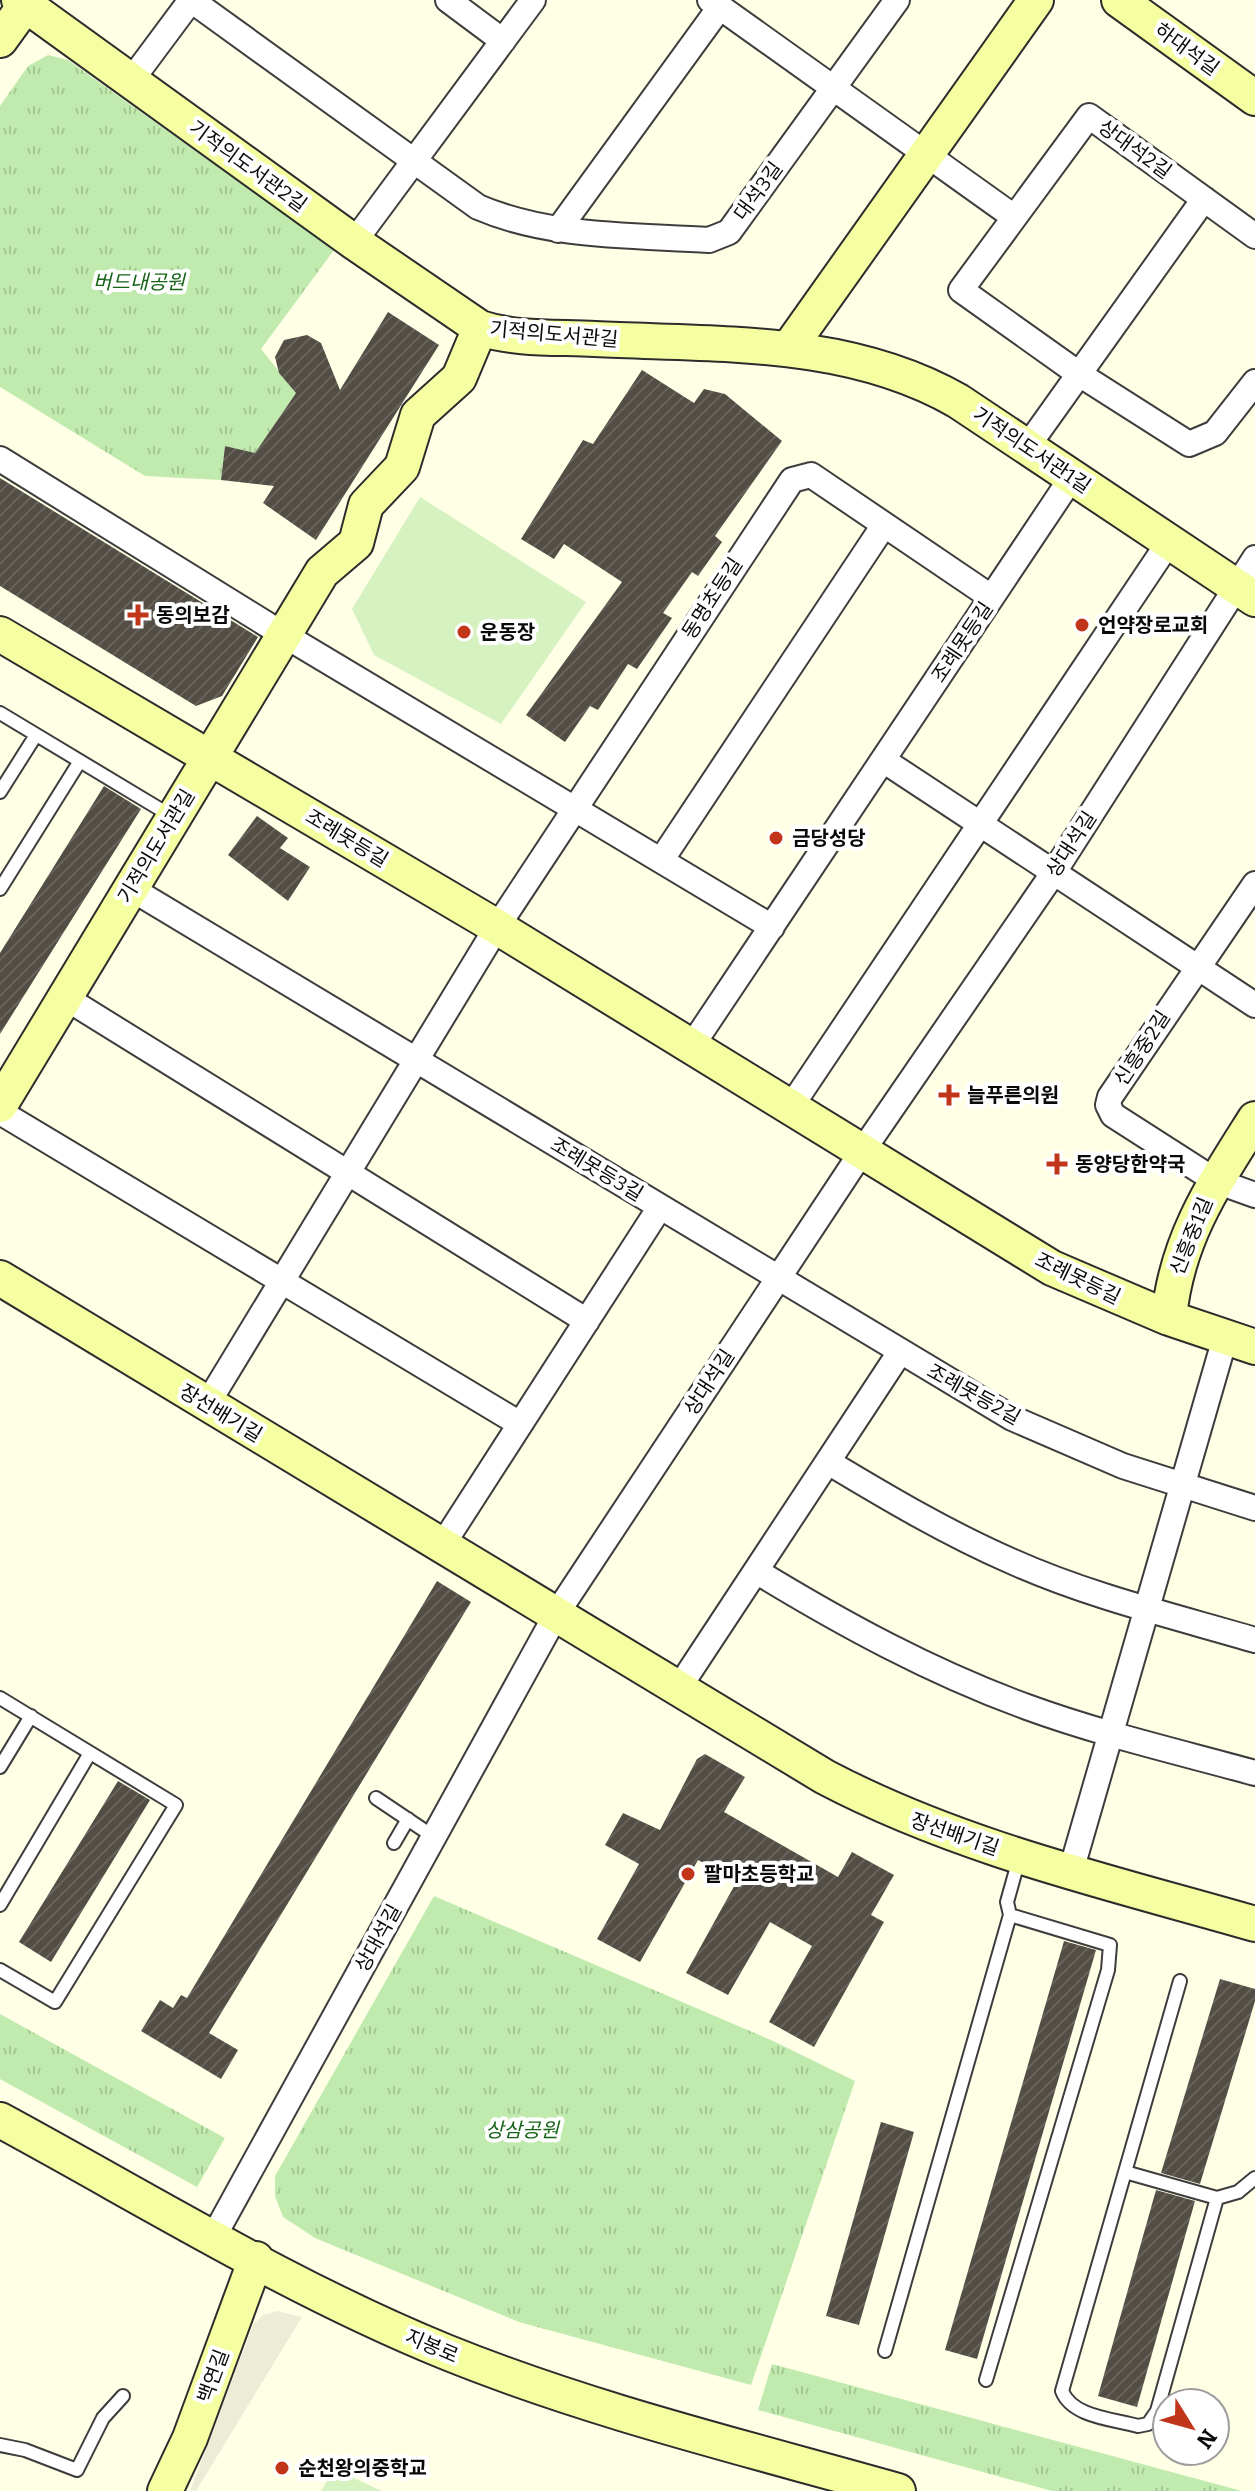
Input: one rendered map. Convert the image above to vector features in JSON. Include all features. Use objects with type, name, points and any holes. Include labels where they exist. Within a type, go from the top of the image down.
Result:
[{"type":"street","points":[[130,82],[191,0]]},
{"type":"street","name":"대석3길","points":[[191,0],[478,207],[503,218],[558,230],[718,238],[729,232],[897,0]]},
{"type":"street","points":[[448,0],[503,41]]},
{"type":"street","points":[[354,242],[533,0]]},
{"type":"street","points":[[789,348],[1036,0]]},
{"type":"street","name":"하대석길","points":[[1119,0],[1255,98]]},
{"type":"street","points":[[0,40],[24,2]]},
{"type":"street","name":"기적의도서관2길","points":[[24,2],[130,82],[480,328]]},
{"type":"street","points":[[558,230],[715,3],[1014,217]]},
{"type":"street","name":"상대석2길","points":[[1252,392],[1215,433],[1189,444],[1079,374],[961,290],[1089,116],[1255,236]]},
{"type":"street","points":[[1027,447],[1204,199]]},
{"type":"street","name":"기적의도서관길","points":[[0,1105],[322,572],[356,543],[366,505],[402,467],[418,415],[459,378],[480,328],[526,335],[789,348]]},
{"type":"street","name":"기적의도서관1길","points":[[789,348],[880,366],[915,379],[958,401],[1245,593]]},
{"type":"street","points":[[0,459],[284,635],[772,927]]},
{"type":"street","name":"동명초등길","points":[[497,927],[792,480],[811,475],[991,597]]},
{"type":"street","name":"조례못등길","points":[[691,1047],[1072,477]]},
{"type":"street","points":[[662,859],[884,525]]},
{"type":"street","points":[[790,1108],[1169,542]]},
{"type":"street","name":"상대석길","points":[[214,2236],[557,1613],[861,1153],[1245,593],[1255,558]]},
{"type":"street","name":"조례못등길","points":[[0,634],[497,927],[1052,1268],[1169,1318],[1240,1342]]},
{"type":"street","points":[[883,760],[1255,1005]]},
{"type":"street","name":"신흥중2길","points":[[1216,1181],[1113,1115],[1108,1105],[1110,1097],[1196,966],[1255,884]]},
{"type":"street","name":"조례못등3길","points":[[130,888],[778,1278]]},
{"type":"street","points":[[206,1406],[497,927]]},
{"type":"street","points":[[64,997],[587,1321]]},
{"type":"street","points":[[0,1112],[520,1424]]},
{"type":"street","name":"신흥중1길","points":[[1169,1318],[1172,1281],[1202,1203],[1255,1119]]},
{"type":"street","points":[[1216,1181],[1255,1195]]},
{"type":"street","points":[[443,1544],[660,1207]]},
{"type":"street","name":"장선배기길","points":[[0,1278],[206,1406],[680,1686],[825,1777],[889,1810],[1020,1856],[1255,1924]]},
{"type":"street","name":"조례못등2길","points":[[778,1278],[1012,1418],[1123,1466],[1255,1508]]},
{"type":"street","points":[[1071,1871],[1182,1486],[1240,1342]]},
{"type":"street","points":[[680,1686],[900,1352]]},
{"type":"street","points":[[828,1462],[918,1516],[1011,1561],[1147,1609],[1255,1640]]},
{"type":"street","points":[[756,1571],[841,1623],[926,1665],[1027,1707],[1111,1734],[1255,1773]]},
{"type":"street","name":"지봉로","points":[[0,2120],[357,2313],[519,2381],[898,2491]]},
{"type":"street","name":"백연길","points":[[165,2491],[190,2438],[256,2259]]},
{"type":"lane","points":[[0,713],[173,817]]},
{"type":"lane","points":[[0,792],[36,735]]},
{"type":"lane","points":[[0,889],[80,761]]},
{"type":"lane","points":[[0,1698],[176,1805],[55,2002],[0,1970]]},
{"type":"lane","points":[[0,1767],[31,1716]]},
{"type":"lane","points":[[0,1905],[90,1753]]},
{"type":"lane","points":[[376,1798],[434,1837]]},
{"type":"lane","points":[[394,1843],[408,1819]]},
{"type":"lane","points":[[885,2351],[1010,1915],[1007,1902],[1020,1856]]},
{"type":"lane","points":[[986,2380],[1108,1970],[1110,1945],[1010,1915]]},
{"type":"lane","points":[[1180,1981],[1062,2391],[1066,2402],[1078,2410],[1138,2426],[1148,2424],[1157,2411],[1217,2198]]},
{"type":"lane","points":[[1125,2172],[1217,2198],[1238,2192],[1255,2178]]},
{"type":"lane","points":[[0,2445],[25,2450],[77,2470],[103,2418],[115,2400],[123,2396]]},
{"type":"green space","name":"버드내공원","points":[[48,55],[68,60],[334,250],[261,349],[296,393],[255,453],[225,446],[221,480],[145,476],[0,387],[0,106],[28,66]]},
{"type":"green space","name":"운동장","points":[[420,497],[586,602],[501,724],[374,655],[352,609]]},
{"type":"green space","name":"상삼공원","points":[[434,1896],[771,2040],[855,2081],[751,2385],[519,2322],[315,2238],[283,2217],[275,2196],[275,2176]]},
{"type":"green space","points":[[0,2014],[225,2138],[197,2187],[0,2079]]},
{"type":"green space","points":[[772,2364],[1242,2491],[1052,2491],[758,2410]]},
{"type":"green space","points":[[334,2469],[382,2491],[321,2491]]},
{"type":"shaded area","points":[[277,2311],[302,2317],[196,2491],[190,2491],[253,2325],[263,2315]]},
{"type":"building","points":[[388,312],[439,345],[316,540],[263,503],[274,486],[221,480],[225,446],[255,453],[296,393],[279,373],[275,357],[284,340],[307,335],[321,343],[340,390]]},
{"type":"building","points":[[642,370],[694,403],[704,389],[725,394],[782,441],[715,536],[722,542],[698,576],[692,572],[663,613],[672,618],[637,669],[628,664],[598,710],[590,706],[565,742],[526,715],[622,582],[564,544],[554,559],[521,539],[583,440],[593,444]]},
{"type":"building","points":[[0,478],[258,637],[222,696],[196,706],[0,586]]},
{"type":"building","points":[[104,786],[141,809],[0,1034],[0,953]]},
{"type":"building","points":[[257,816],[288,838],[280,848],[310,867],[288,901],[228,855]]},
{"type":"building","points":[[437,1581],[471,1602],[209,2033],[238,2050],[221,2079],[141,2031],[160,2000],[173,2008],[181,1995],[187,1998]]},
{"type":"building","points":[[705,1754],[745,1777],[724,1812],[838,1877],[852,1852],[894,1875],[871,1915],[884,1922],[814,2047],[769,2022],[812,1946],[770,1922],[728,1995],[686,1973],[737,1881],[698,1860],[640,1962],[597,1939],[639,1864],[605,1845],[623,1813],[660,1830],[697,1759]]},
{"type":"building","points":[[118,1781],[150,1800],[51,1962],[19,1942]]},
{"type":"building","points":[[1064,1941],[1096,1950],[977,2359],[945,2350]]},
{"type":"building","points":[[1220,1979],[1255,1989],[1255,2001],[1200,2184],[1161,2173]]},
{"type":"building","points":[[881,2122],[914,2132],[859,2325],[826,2316]]},
{"type":"building","points":[[1156,2190],[1195,2201],[1137,2407],[1098,2396]]},
{"type":"place","name":"동의보감","points":[[138,615]]},
{"type":"place","name":"언약장로교회","points":[[1082,625]]},
{"type":"place","name":"운동장","points":[[464,632]]},
{"type":"place","name":"금당성당","points":[[776,838]]},
{"type":"place","name":"늘푸른의원","points":[[949,1095]]},
{"type":"place","name":"동양당한약국","points":[[1057,1164]]},
{"type":"place","name":"팔마초등학교","points":[[688,1874]]},
{"type":"place","name":"순천왕의중학교","points":[[282,2468]]}]
